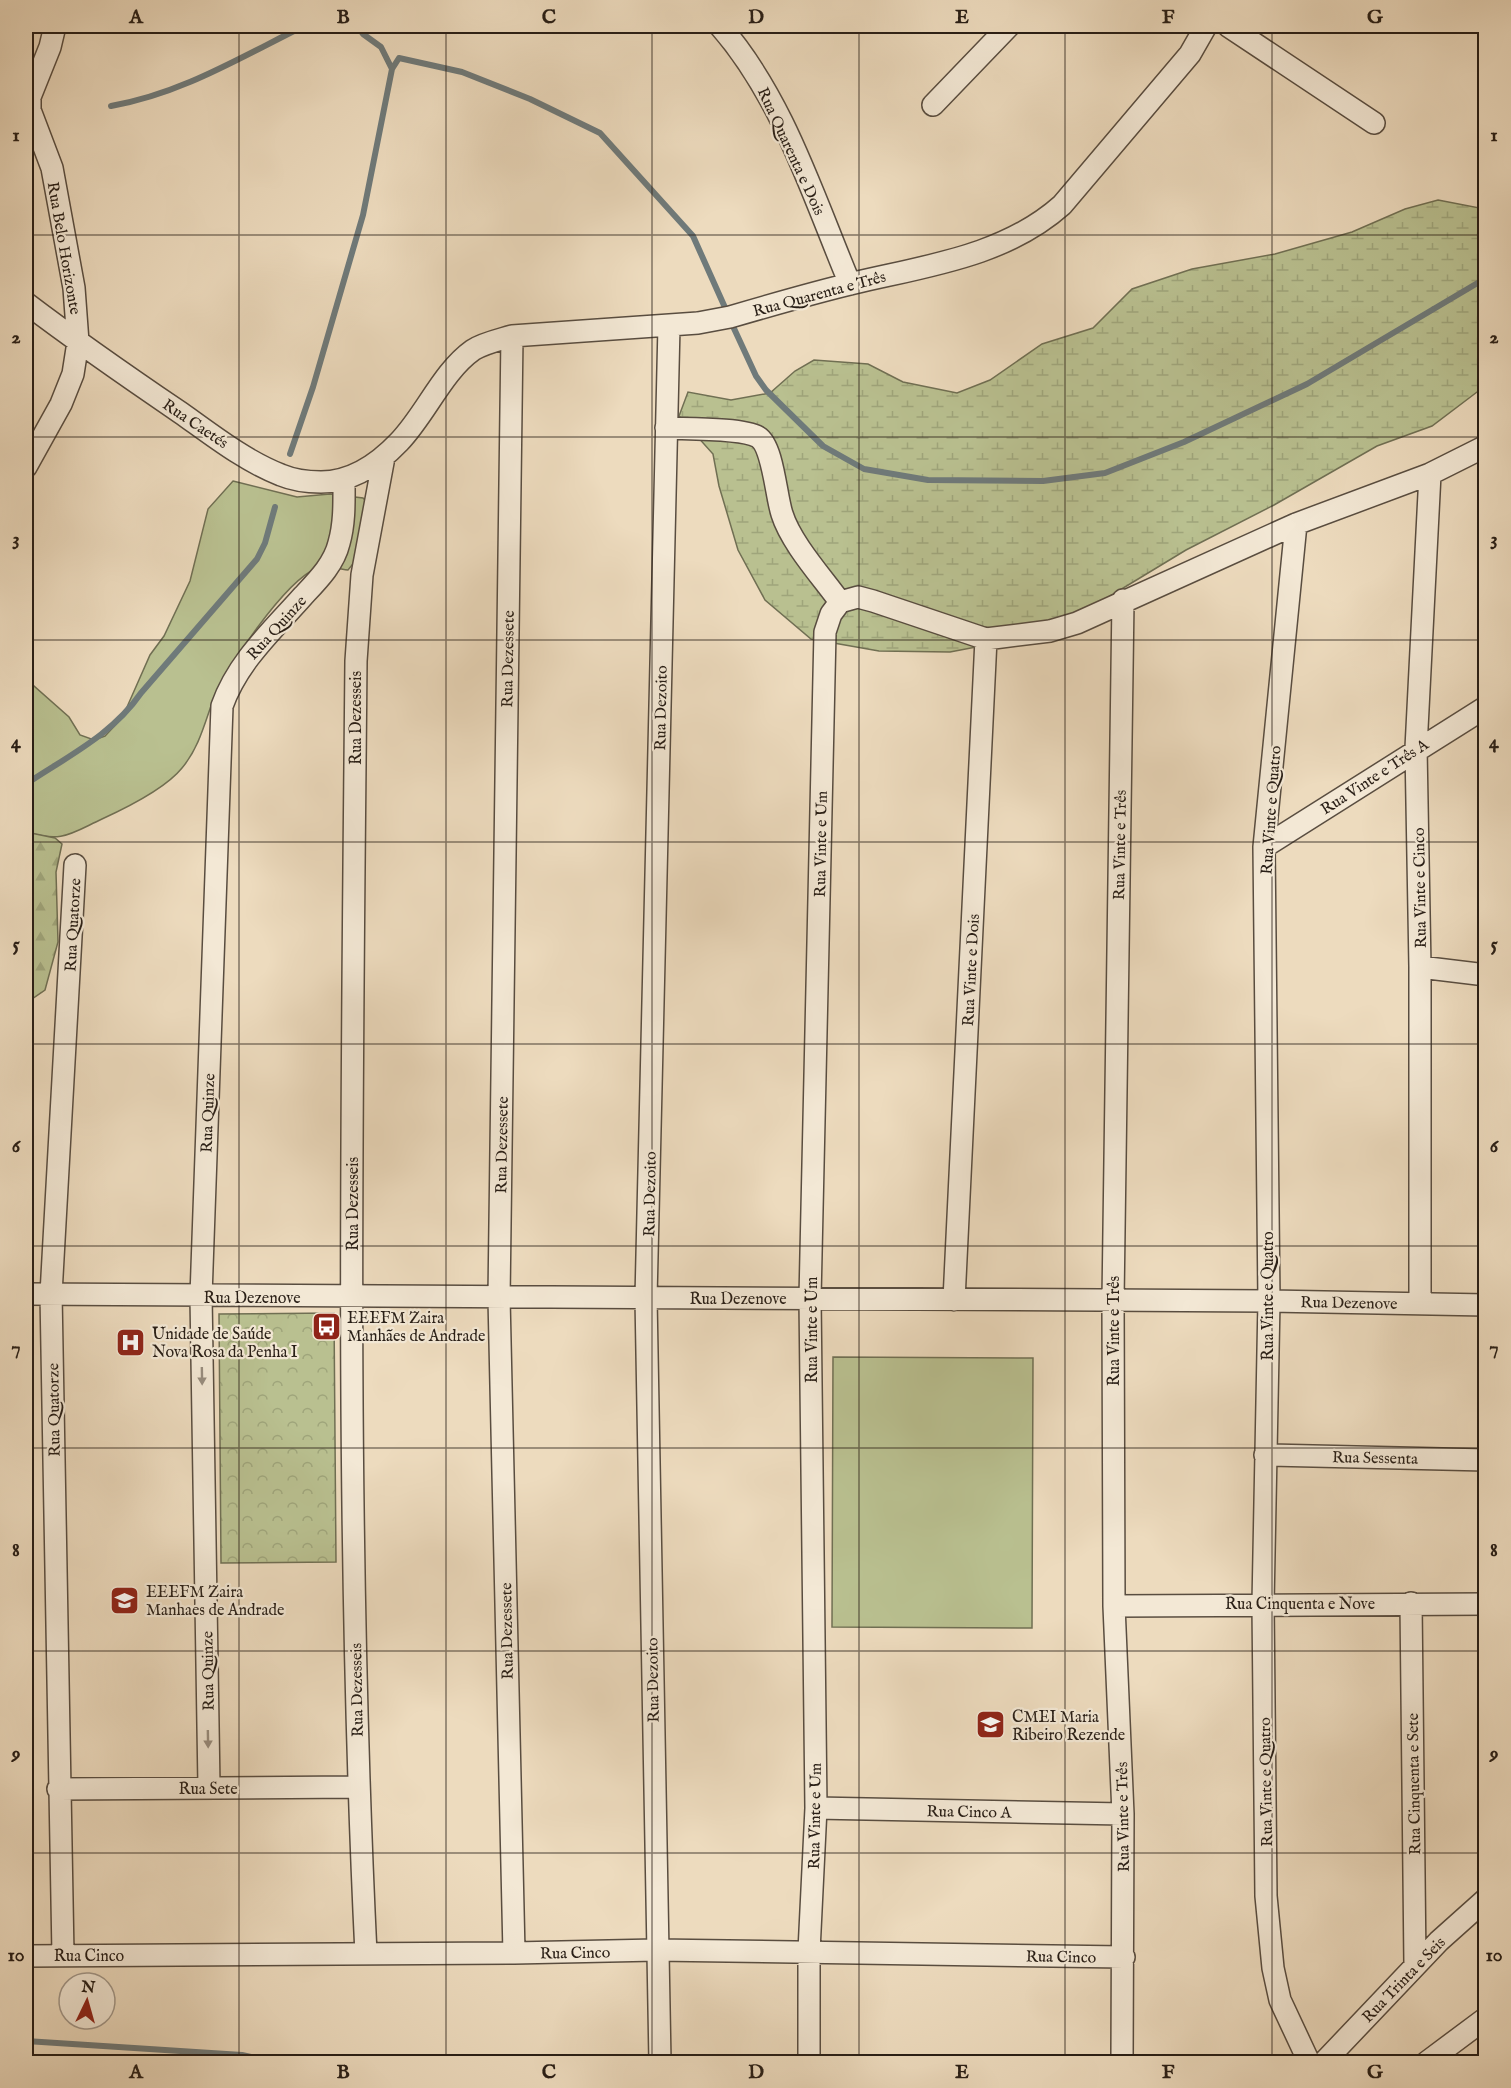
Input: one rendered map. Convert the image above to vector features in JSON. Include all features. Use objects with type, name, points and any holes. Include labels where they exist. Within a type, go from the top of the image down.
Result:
[{"type":"street","name":"Rua Belo Horizonte","points":[[26,467],[31,445],[61,404],[73,374],[78,342],[74,288],[51,168],[28,109],[30,97],[50,47],[55,26]]},
{"type":"street","name":"Rua Quarenta e Dois","points":[[720,26],[743,54],[780,117],[850,284]]},
{"type":"street","points":[[933,105],[1009,26]]},
{"type":"street","name":"Rua Quarenta e Três","points":[[384,458],[403,438],[459,363],[474,350],[512,336],[669,326],[730,317],[990,248],[1042,223],[1062,205],[1178,67],[1206,26]]},
{"type":"street","points":[[1228,26],[1374,123]]},
{"type":"street","name":"Rua Caetés","points":[[26,303],[78,342],[206,430],[282,476],[322,482],[344,479],[384,458]]},
{"type":"street","name":"Rua Dezoito","points":[[660,2062],[656,1950],[646,1299],[669,326]]},
{"type":"street","name":"Rua Dezessete","points":[[512,336],[499,1298],[514,1953]]},
{"type":"street","points":[[666,428],[746,433],[759,437],[767,449],[782,515],[790,531],[840,602],[858,597],[986,639],[1050,631],[1077,623],[1123,600],[1296,524],[1430,474],[1485,446]]},
{"type":"street","name":"Rua Dezesseis","points":[[366,1954],[357,1787],[351,1297],[357,615],[384,458]]},
{"type":"street","name":"Rua Vinte e Cinco","points":[[1420,1303],[1420,967],[1416,748],[1430,474]]},
{"type":"street","name":"Rua Quinze","points":[[209,1787],[201,1296],[222,705],[230,684],[245,662],[329,567],[339,545],[343,524],[344,479]]},
{"type":"street","name":"Rua Vinte e Quatro","points":[[1296,524],[1264,847],[1269,1301],[1263,1604],[1266,1896],[1270,1936],[1280,2000],[1309,2062]]},
{"type":"street","name":"Rua Vinte e Três","points":[[1122,2062],[1123,1814],[1114,1606],[1113,1300],[1123,600]]},
{"type":"street","name":"Rua Vinte e Um","points":[[808,2062],[809,1951],[816,1808],[810,1298],[825,632],[831,614],[840,602]]},
{"type":"street","name":"Rua Vinte e Dois","points":[[954,1300],[986,639]]},
{"type":"street","name":"Rua Vinte e Três A","points":[[1264,847],[1416,748],[1485,707]]},
{"type":"street","name":"Rua Quatorze","points":[[63,1955],[58,1789],[51,1294],[75,865]]},
{"type":"street","points":[[1420,967],[1485,975]]},
{"type":"street","name":"Rua Dezenove","points":[[26,1294],[1269,1301],[1485,1305]]},
{"type":"street","name":"Rua Sessenta","points":[[1265,1455],[1485,1460]]},
{"type":"street","name":"Rua Cinquenta e Sete","points":[[1411,1603],[1415,1965]]},
{"type":"street","name":"Rua Cinquenta e Nove","points":[[1114,1606],[1485,1604]]},
{"type":"street","name":"Rua Sete","points":[[58,1789],[357,1787]]},
{"type":"street","name":"Rua Cinco A","points":[[816,1808],[1123,1814]]},
{"type":"street","name":"Rua Trinta e Seis","points":[[1324,2062],[1415,1965],[1485,1899]]},
{"type":"street","name":"Rua Cinco","points":[[26,1956],[656,1950],[1124,1957]]},
{"type":"street","points":[[1427,2062],[1485,2018]]},
{"type":"green space","points":[[1438,200],[1485,209],[1485,386],[1432,426],[1377,446],[1274,505],[1186,550],[1049,633],[950,652],[879,651],[811,639],[765,600],[738,550],[719,486],[713,454],[679,416],[688,392],[731,400],[770,393],[795,371],[814,360],[868,364],[903,382],[957,393],[990,380],[1042,344],[1093,328],[1132,289],[1192,269],[1275,254],[1352,232],[1405,209]]},
{"type":"green space","points":[[233,481],[297,497],[330,494],[363,498],[372,507],[361,554],[348,570],[317,568],[304,576],[273,608],[229,670],[212,703],[192,753],[182,768],[166,783],[134,803],[73,833],[49,837],[26,832],[26,679],[69,717],[80,735],[94,740],[105,736],[120,720],[150,655],[164,636],[190,581],[208,509]]},
{"type":"green space","points":[[26,832],[55,838],[62,844],[56,872],[58,942],[45,990],[26,1003]]},
{"type":"green space","points":[[334,1313],[336,1562],[221,1563],[219,1314]]},
{"type":"green space","points":[[833,1357],[1033,1358],[1032,1628],[832,1627]]},
{"type":"waterway","points":[[111,106],[162,93],[186,84],[304,26]]},
{"type":"waterway","points":[[357,26],[363,34],[381,47],[392,69]]},
{"type":"waterway","points":[[290,454],[313,387],[363,215],[392,69],[399,58],[462,72],[530,99],[600,133],[693,236],[727,312]]},
{"type":"waterway","points":[[731,322],[756,376],[766,390],[823,446],[864,469],[928,480],[1043,481],[1105,473],[1184,442],[1307,384],[1486,278]]},
{"type":"waterway","points":[[26,784],[103,733],[129,708],[257,559],[265,543],[275,507]]},
{"type":"waterway","points":[[26,2041],[242,2055],[274,2062]]},
{"type":"place","name":"EEEFM Zaira Manhães de Andrade","points":[[326,1326]]},
{"type":"place","name":"Unidade de Saúde Nova Rosa da Penha I","points":[[131,1342]]},
{"type":"place","name":"EEEFM Zaira Manhaes de Andrade","points":[[125,1600]]},
{"type":"place","name":"CMEI Maria Ribeiro Rezende","points":[[991,1725]]}]
